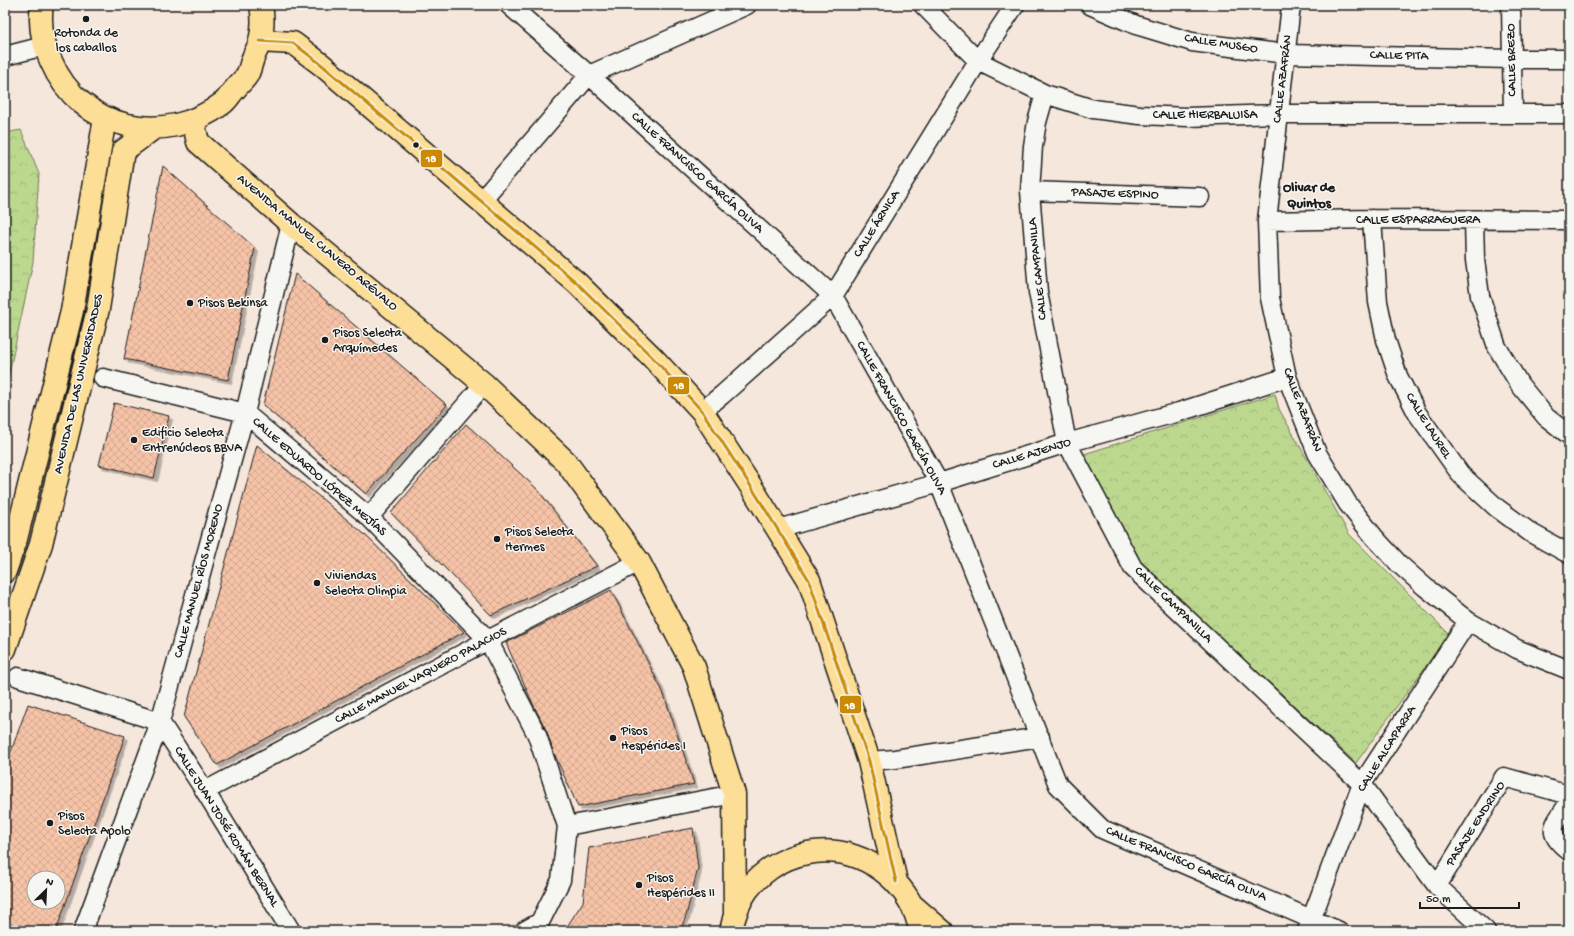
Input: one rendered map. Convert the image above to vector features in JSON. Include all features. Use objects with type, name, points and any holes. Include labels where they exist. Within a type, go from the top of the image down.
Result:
[{"type":"main road","points":[[42,5],[41,14],[44,46],[57,75],[77,100],[103,117],[128,126],[154,128],[174,126],[193,121],[224,102],[229,97],[247,75],[260,41],[263,13],[261,5]]},
{"type":"main road","points":[[260,41],[293,43],[322,65],[577,283],[653,358],[702,411],[809,580],[869,761],[896,882]]},
{"type":"main road","name":"AVENIDA DE LAS UNIVERSIDADES","points":[[5,571],[16,539],[72,311],[104,124],[103,117]]},
{"type":"main road","name":"AVENIDA MANUEL CLAVERO ARÉVALO","points":[[193,121],[198,142],[291,224],[484,384],[566,462],[639,562],[694,667],[734,794],[733,922]]},
{"type":"main road","name":"AVENIDA DE LAS UNIVERSIDADES","points":[[5,649],[41,544],[98,309],[123,152],[154,128]]},
{"type":"main road","points":[[733,922],[748,890],[766,871],[788,858],[813,852],[839,852],[860,857],[879,868],[896,882],[912,905],[942,931]]},
{"type":"main road","points":[[912,905],[920,931]]},
{"type":"street","name":"CALLE FRANCISCO GARCÍA OLIVA","points":[[509,5],[589,75],[833,296],[939,483],[1058,785],[1102,829],[1309,925],[1339,931]]},
{"type":"street","points":[[481,201],[589,75],[747,5]]},
{"type":"street","name":"CALLE HIERBALUISA","points":[[923,5],[978,61],[1045,94],[1093,109],[1140,115],[1188,117],[1278,114],[1569,114]]},
{"type":"street","name":"CALLE ÁRNICA","points":[[702,411],[722,396],[833,296],[978,61],[1015,5]]},
{"type":"street","name":"CALLE MUSGO","points":[[1090,5],[1136,25],[1192,42],[1286,54]]},
{"type":"street","name":"CALLE AZAFRÁN","points":[[1291,5],[1267,221],[1270,298],[1286,377],[1317,453],[1348,504],[1375,538],[1399,564],[1425,587],[1468,621],[1517,649],[1569,670]]},
{"type":"street","name":"CALLE BREZO","points":[[1511,5],[1513,114]]},
{"type":"street","points":[[5,56],[44,46]]},
{"type":"street","name":"CALLE PITA","points":[[1286,54],[1569,59]]},
{"type":"street","name":"CALLE CAMPANILLA","points":[[1045,94],[1037,122],[1033,146],[1030,191],[1038,292],[1067,443],[1132,568],[1362,784],[1437,886],[1486,931]]},
{"type":"street","name":"PASAJE ESPINO","points":[[1030,191],[1200,197]]},
{"type":"street","name":"CALLE ESPARRAGUERA","points":[[1267,221],[1372,219],[1569,220]]},
{"type":"street","name":"CALLE LAUREL","points":[[1372,219],[1378,302],[1386,340],[1398,376],[1416,413],[1461,475],[1497,508],[1531,533],[1569,554]]},
{"type":"street","points":[[1474,220],[1474,260],[1480,296],[1497,347],[1520,385],[1546,417],[1569,435]]},
{"type":"street","name":"CALLE MANUEL RÍOS MORENO","points":[[83,931],[160,722],[244,413],[291,224]]},
{"type":"street","name":"CALLE AJENJO","points":[[778,529],[939,483],[1067,443],[1179,412],[1286,377]]},
{"type":"street","name":"CALLE EDUARDO LÓPEZ MEJÍAS","points":[[103,378],[244,413],[369,517],[488,640],[537,735],[567,826],[561,880],[540,922],[524,931]]},
{"type":"street","points":[[369,517],[484,384]]},
{"type":"street","name":"CALLE MANUEL VAQUERO PALACIOS","points":[[205,791],[488,640],[639,562]]},
{"type":"street","name":"CALLE ALCAPARRA","points":[[1309,925],[1362,784],[1468,621]]},
{"type":"street","points":[[18,676],[160,722]]},
{"type":"street","name":"CALLE JUAN JOSÉ ROMÁN BERNAL","points":[[160,722],[205,791],[291,931]]},
{"type":"street","points":[[869,761],[895,759],[1040,737]]},
{"type":"street","name":"PASAJE ENDRINO","points":[[1437,886],[1504,777],[1569,796]]},
{"type":"street","points":[[567,826],[734,794]]},
{"type":"street","points":[[1569,803],[1555,823],[1553,832],[1556,840],[1569,851]]},
{"type":"green space","points":[[21,130],[39,174],[33,262],[5,392],[5,133]]},
{"type":"green space","points":[[1275,394],[1279,409],[1349,534],[1449,634],[1356,763],[1140,563],[1081,455]]},
{"type":"building","name":"Pisos Bekinsa","points":[[163,166],[255,248],[228,380],[124,359]]},
{"type":"building","name":"Pisos Selecta Arquímedes","points":[[295,274],[447,405],[366,494],[263,405]]},
{"type":"building","name":"Edificio Selecta Entrenúcleos BBVA","points":[[114,403],[169,416],[154,478],[99,465]]},
{"type":"building","name":"Pisos Selecta Hermes","points":[[466,424],[537,489],[597,566],[491,615],[391,513]]},
{"type":"building","name":"Viviendas Selecta Olimpia","points":[[257,445],[363,533],[464,632],[217,765],[184,717]]},
{"type":"building","name":"Pisos Hespérides I","points":[[611,590],[663,692],[694,784],[578,807],[553,751],[546,730],[506,643]]},
{"type":"building","name":"Pisos Selecta Apolo","points":[[28,704],[125,736],[66,903],[66,870],[26,870],[26,910],[63,910],[56,931],[5,931],[5,768]]},
{"type":"building","name":"Pisos Hespérides II","points":[[693,828],[698,868],[686,916],[680,931],[564,931],[583,902],[589,848]]},
{"type":"transit line","name":"18","points":[[260,41],[293,43],[322,65],[577,283],[653,358],[702,411],[809,580],[869,761],[896,882]]},
{"type":"place","name":"Rotonda de los caballos","points":[[86,19]]},
{"type":"place","name":"Pisos Bekinsa","points":[[190,303]]},
{"type":"place","name":"Pisos Selecta Arquímedes","points":[[325,340]]},
{"type":"place","name":"Edificio Selecta Entrenúcleos BBVA","points":[[134,440]]},
{"type":"place","name":"Pisos Selecta Hermes","points":[[497,539]]},
{"type":"place","name":"Viviendas Selecta Olimpia","points":[[317,583]]},
{"type":"place","name":"Pisos Hespérides I","points":[[613,738]]},
{"type":"place","name":"Pisos Selecta Apolo","points":[[50,823]]},
{"type":"place","name":"Pisos Hespérides II","points":[[639,885]]},
{"type":"district","name":"Olivar de Quintos","points":[[1309,196]]}]
